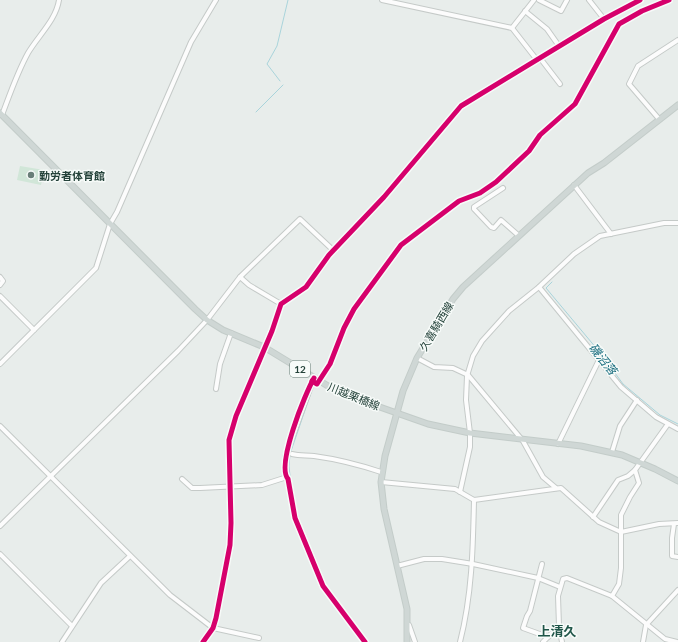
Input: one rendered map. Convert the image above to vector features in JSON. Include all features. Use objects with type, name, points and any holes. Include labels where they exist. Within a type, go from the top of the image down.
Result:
[{"type":"main road","name":"久喜騎西線","points":[[407,642],[409,625],[407,609],[384,509],[380,482],[381,472],[396,411],[417,358],[453,299],[471,278],[574,185],[678,105]]},
{"type":"main road","name":"川越栗橋線","points":[[1,114],[207,320],[231,333],[264,347],[314,378],[349,396],[396,411],[428,424],[470,434],[612,452],[640,462],[678,481]]},
{"type":"street","points":[[1,114],[27,54],[38,36],[52,19],[58,0]]},
{"type":"street","points":[[0,364],[96,268],[110,224],[118,212],[191,42],[200,24],[216,0]]},
{"type":"street","points":[[382,0],[512,28],[560,84]]},
{"type":"street","points":[[512,28],[534,0]]},
{"type":"street","points":[[539,0],[561,11],[566,0]]},
{"type":"street","points":[[589,0],[604,19]]},
{"type":"street","points":[[203,642],[213,628],[230,545],[229,440],[236,416],[281,304],[306,287],[329,255],[413,164],[456,110],[604,19],[640,0]]},
{"type":"street","points":[[525,11],[547,29],[559,46]]},
{"type":"street","points":[[659,119],[629,84],[638,66],[678,40]]},
{"type":"street","points":[[574,185],[611,234]]},
{"type":"street","points":[[503,188],[474,207],[474,209],[491,227],[494,228],[501,220],[518,235]]},
{"type":"street","points":[[0,526],[207,320],[240,277],[300,219],[334,251]]},
{"type":"street","points":[[460,492],[470,447],[466,400],[468,375],[473,356],[482,342],[509,311],[539,287],[574,254],[600,236],[664,223],[678,222]]},
{"type":"street","points":[[0,277],[3,281],[0,285]]},
{"type":"street","points":[[240,277],[281,304]]},
{"type":"street","points":[[539,287],[621,387],[668,424],[678,429]]},
{"type":"street","points":[[0,296],[34,330]]},
{"type":"street","points":[[216,389],[220,364],[231,333]]},
{"type":"street","points":[[417,358],[434,366],[453,368],[468,375],[523,441],[544,477],[556,488]]},
{"type":"street","points":[[558,444],[599,360]]},
{"type":"street","points":[[182,479],[192,488],[262,485],[285,476],[285,456],[314,378]]},
{"type":"street","points":[[612,452],[620,426],[637,400]]},
{"type":"street","points":[[593,516],[618,480],[635,470],[668,424]]},
{"type":"street","points":[[0,426],[170,595],[213,628],[258,638]]},
{"type":"street","points":[[292,454],[303,457],[313,456],[356,464],[381,472]]},
{"type":"street","points":[[612,596],[619,584],[622,515],[630,497],[639,483],[635,470]]},
{"type":"street","points":[[380,482],[455,489],[474,500],[561,488],[599,522],[621,532],[659,524],[676,524],[672,538],[672,556],[678,557]]},
{"type":"street","points":[[460,642],[465,620],[469,582],[473,564],[474,500]]},
{"type":"street","points":[[0,554],[72,626]]},
{"type":"street","points":[[62,642],[101,583],[130,556]]},
{"type":"street","points":[[397,566],[424,559],[473,564],[538,578],[560,587]]},
{"type":"street","points":[[542,564],[524,628],[548,637]]},
{"type":"street","points":[[562,642],[557,609],[560,587],[563,579],[567,578],[612,596],[665,639],[677,642]]},
{"type":"street","points":[[643,642],[646,625],[678,590]]},
{"type":"street","points":[[409,625],[415,642]]},
{"type":"street","points":[[543,642],[559,626]]},
{"type":"green space","name":"勤労者体育館","points":[[20,166],[44,170],[41,185],[17,180]]},
{"type":"waterway","points":[[280,81],[267,64],[277,46],[288,0]]},
{"type":"waterway","points":[[537,136],[575,100],[618,23],[641,9],[664,0]]},
{"type":"waterway","points":[[256,112],[283,85]]},
{"type":"waterway","points":[[318,377],[329,361],[350,311],[399,244],[457,200],[485,188],[523,154],[535,139]]},
{"type":"waterway","name":"磯沼落","points":[[552,282],[546,288],[602,355],[623,384],[660,415],[678,424]]},
{"type":"waterway","points":[[314,384],[290,454],[289,466],[292,496],[301,526],[326,586],[367,642]]},
{"type":"cycle path","points":[[203,642],[213,628],[216,618],[230,545],[231,523],[229,440],[236,416],[272,331],[281,304],[306,287],[329,255],[384,197],[461,106],[604,19],[640,0]]},
{"type":"cycle path","points":[[312,381],[317,384],[330,364],[344,328],[354,309],[401,245],[459,201],[480,193],[496,182],[529,151],[540,135],[575,104],[619,24],[642,11],[669,0]]},
{"type":"cycle path","points":[[314,378],[304,399],[293,429],[285,471],[288,479],[295,518],[323,586],[365,642]]},
{"type":"place","name":"勤労者体育館","points":[[31,175]]},
{"type":"district","name":"上清久","points":[[557,631]]}]
